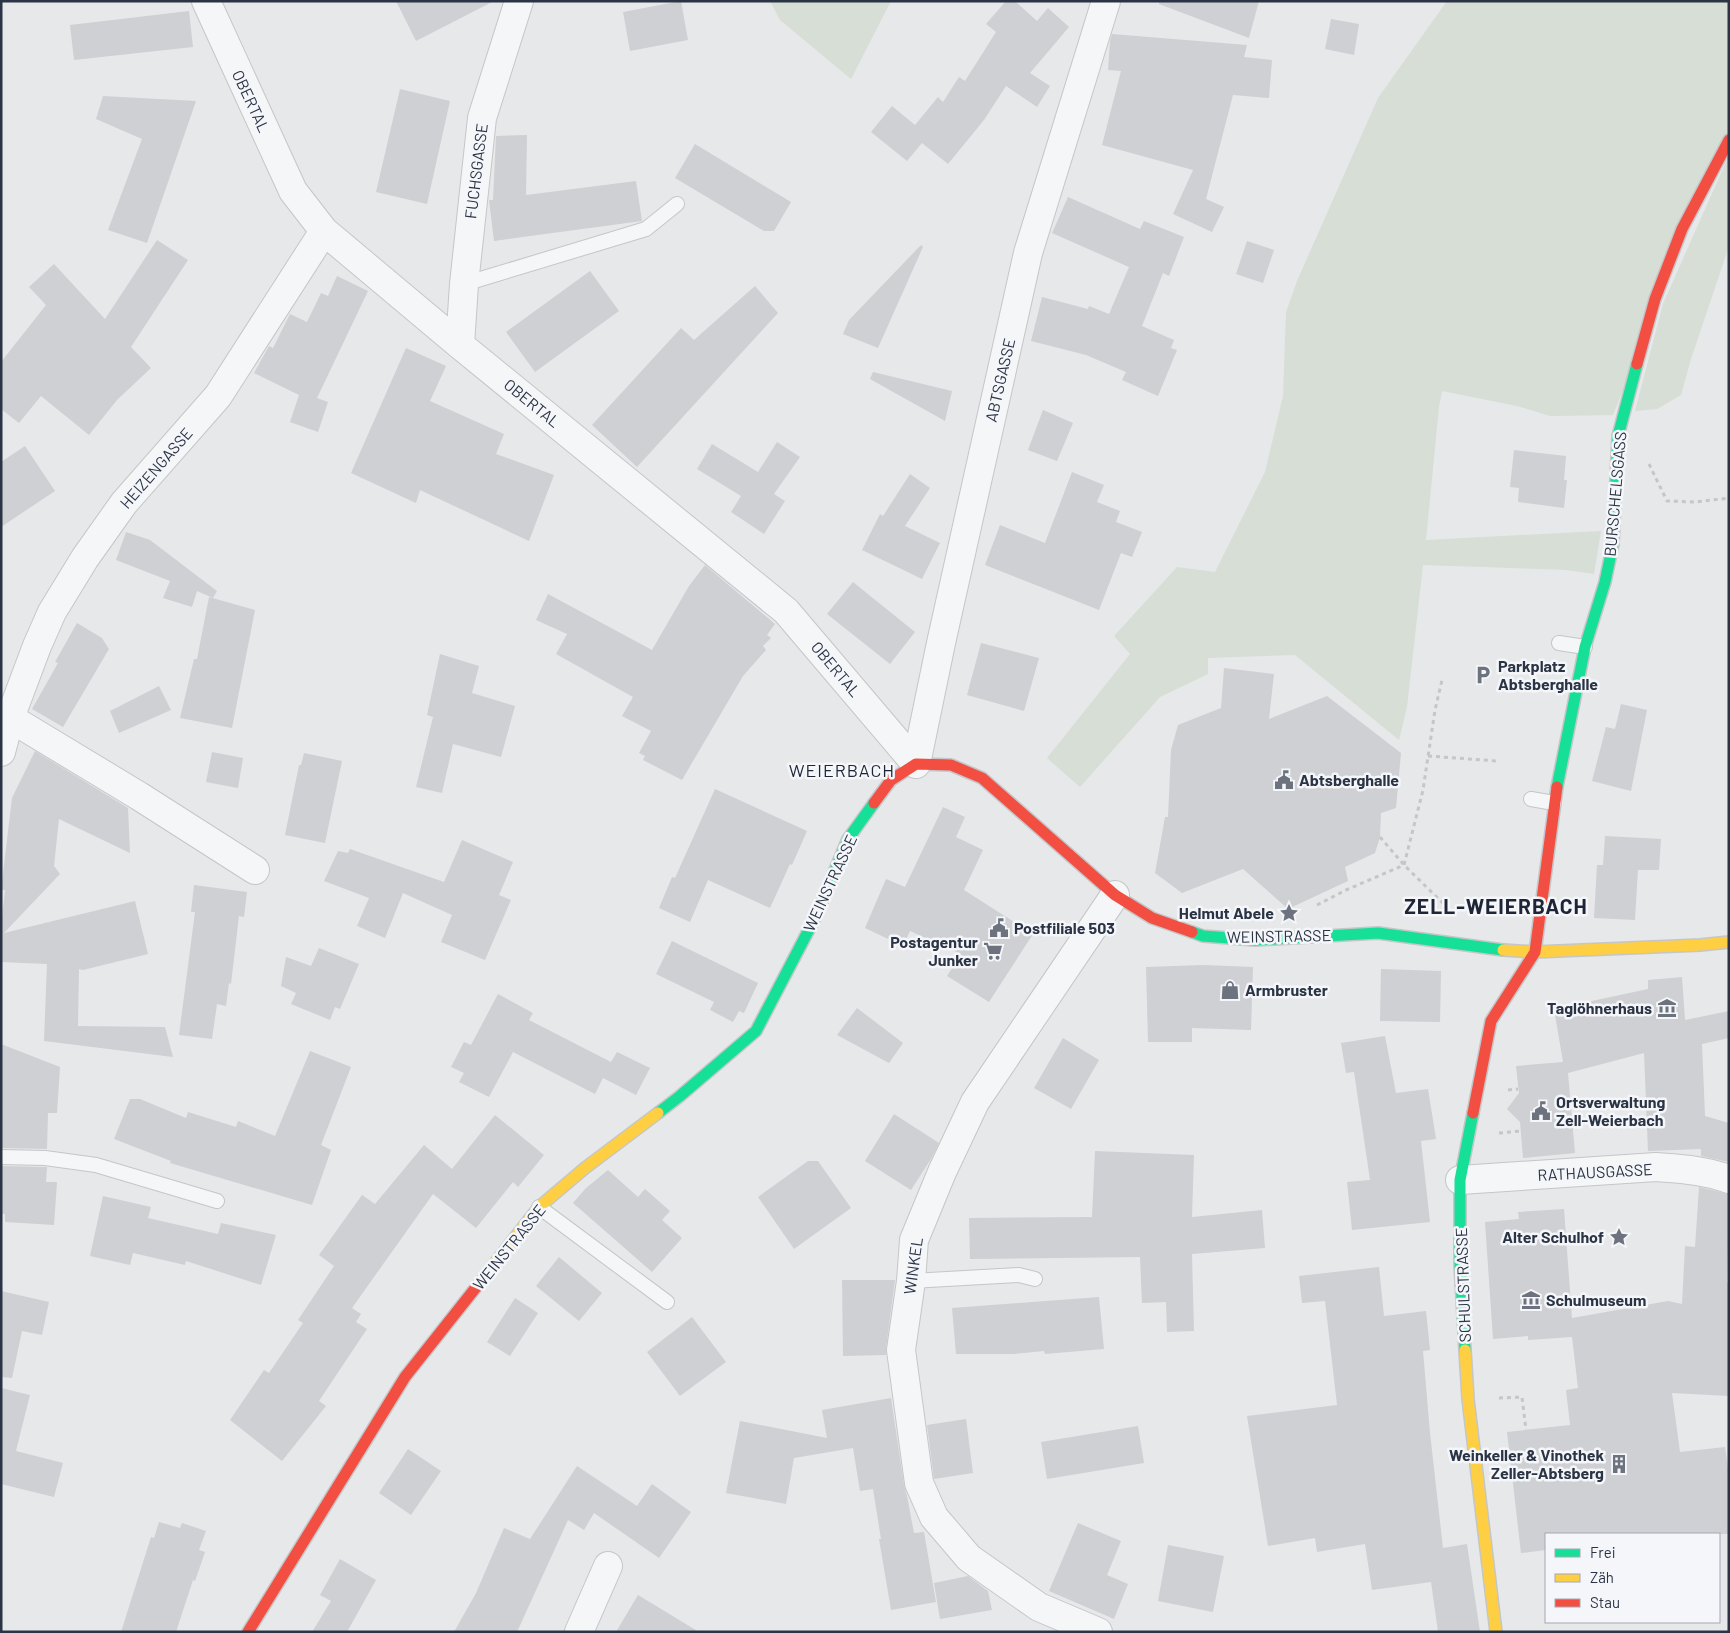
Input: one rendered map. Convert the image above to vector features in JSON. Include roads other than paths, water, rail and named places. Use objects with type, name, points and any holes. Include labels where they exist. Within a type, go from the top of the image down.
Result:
[{"type":"street","name":"OBERTAL","points":[[206,1],[293,191],[324,231],[460,345],[786,611],[916,764]]},
{"type":"street","name":"FUCHSGASSE","points":[[460,345],[464,284],[482,118],[519,1]]},
{"type":"street","name":"ABTSGASSE","points":[[916,764],[1028,253],[1106,1]]},
{"type":"street","name":"BURSCHELSGASS","points":[[1535,952],[1554,804],[1585,646],[1605,582],[1613,544],[1618,436],[1655,299],[1682,229],[1729,140]]},
{"type":"street","name":"HEIZENGASSE","points":[[254,870],[139,796],[5,735],[44,629],[52,612],[85,558],[124,503],[218,396],[324,231]]},
{"type":"street","name":"WEINSTRASSE","points":[[248,1632],[404,1377],[539,1206],[585,1168],[680,1096],[756,1031],[815,918],[848,839],[891,780],[916,764],[951,764],[982,778],[1115,895],[1152,918],[1203,936],[1255,940],[1378,933],[1489,948],[1535,952],[1700,945],[1729,942]]},
{"type":"street","name":"WINKEL","points":[[1098,1632],[1066,1626],[969,1558],[934,1517],[919,1483],[901,1350],[911,1281],[914,1240],[942,1172],[975,1102],[1115,895]]},
{"type":"street","name":"SCHULSTRASSE","points":[[1496,1632],[1468,1399],[1460,1264],[1460,1180],[1491,1021],[1535,952]]},
{"type":"street","name":"RATHAUSGASSE","points":[[1460,1180],[1656,1168],[1710,1172],[1729,1179]]},
{"type":"street","points":[[579,1632],[608,1566]]},
{"type":"lane","points":[[464,284],[646,230],[677,204]]},
{"type":"lane","points":[[1559,643],[1585,646]]},
{"type":"lane","points":[[1531,799],[1554,804]]},
{"type":"lane","points":[[1700,945],[1729,934]]},
{"type":"lane","points":[[1,1157],[45,1158],[96,1165],[217,1201]]},
{"type":"lane","points":[[539,1206],[667,1302]]},
{"type":"lane","points":[[911,1281],[1019,1275],[1035,1278]]},
{"type":"place","name":"Parkplatz Abtsberghalle","points":[[1483,675]]},
{"type":"place","name":"Abtsberghalle","points":[[1284,780]]},
{"type":"place","name":"Helmut Abele","points":[[1289,913]]},
{"type":"place","name":"Postfiliale 503","points":[[999,928]]},
{"type":"place","name":"Postagentur Junker","points":[[993,951]]},
{"type":"place","name":"Armbruster","points":[[1230,990]]},
{"type":"place","name":"Taglöhnerhaus","points":[[1667,1008]]},
{"type":"place","name":"Ortsverwaltung Zell-Weierbach","points":[[1541,1111]]},
{"type":"place","name":"Alter Schulhof","points":[[1619,1237]]},
{"type":"place","name":"Schulmuseum","points":[[1531,1300]]},
{"type":"place","name":"Weinkeller & Vinothek Zeller-Abtsberg","points":[[1619,1464]]},
{"type":"district","name":"WEIERBACH","points":[[842,771]]},
{"type":"district","name":"ZELL-WEIERBACH","points":[[1496,907]]}]
